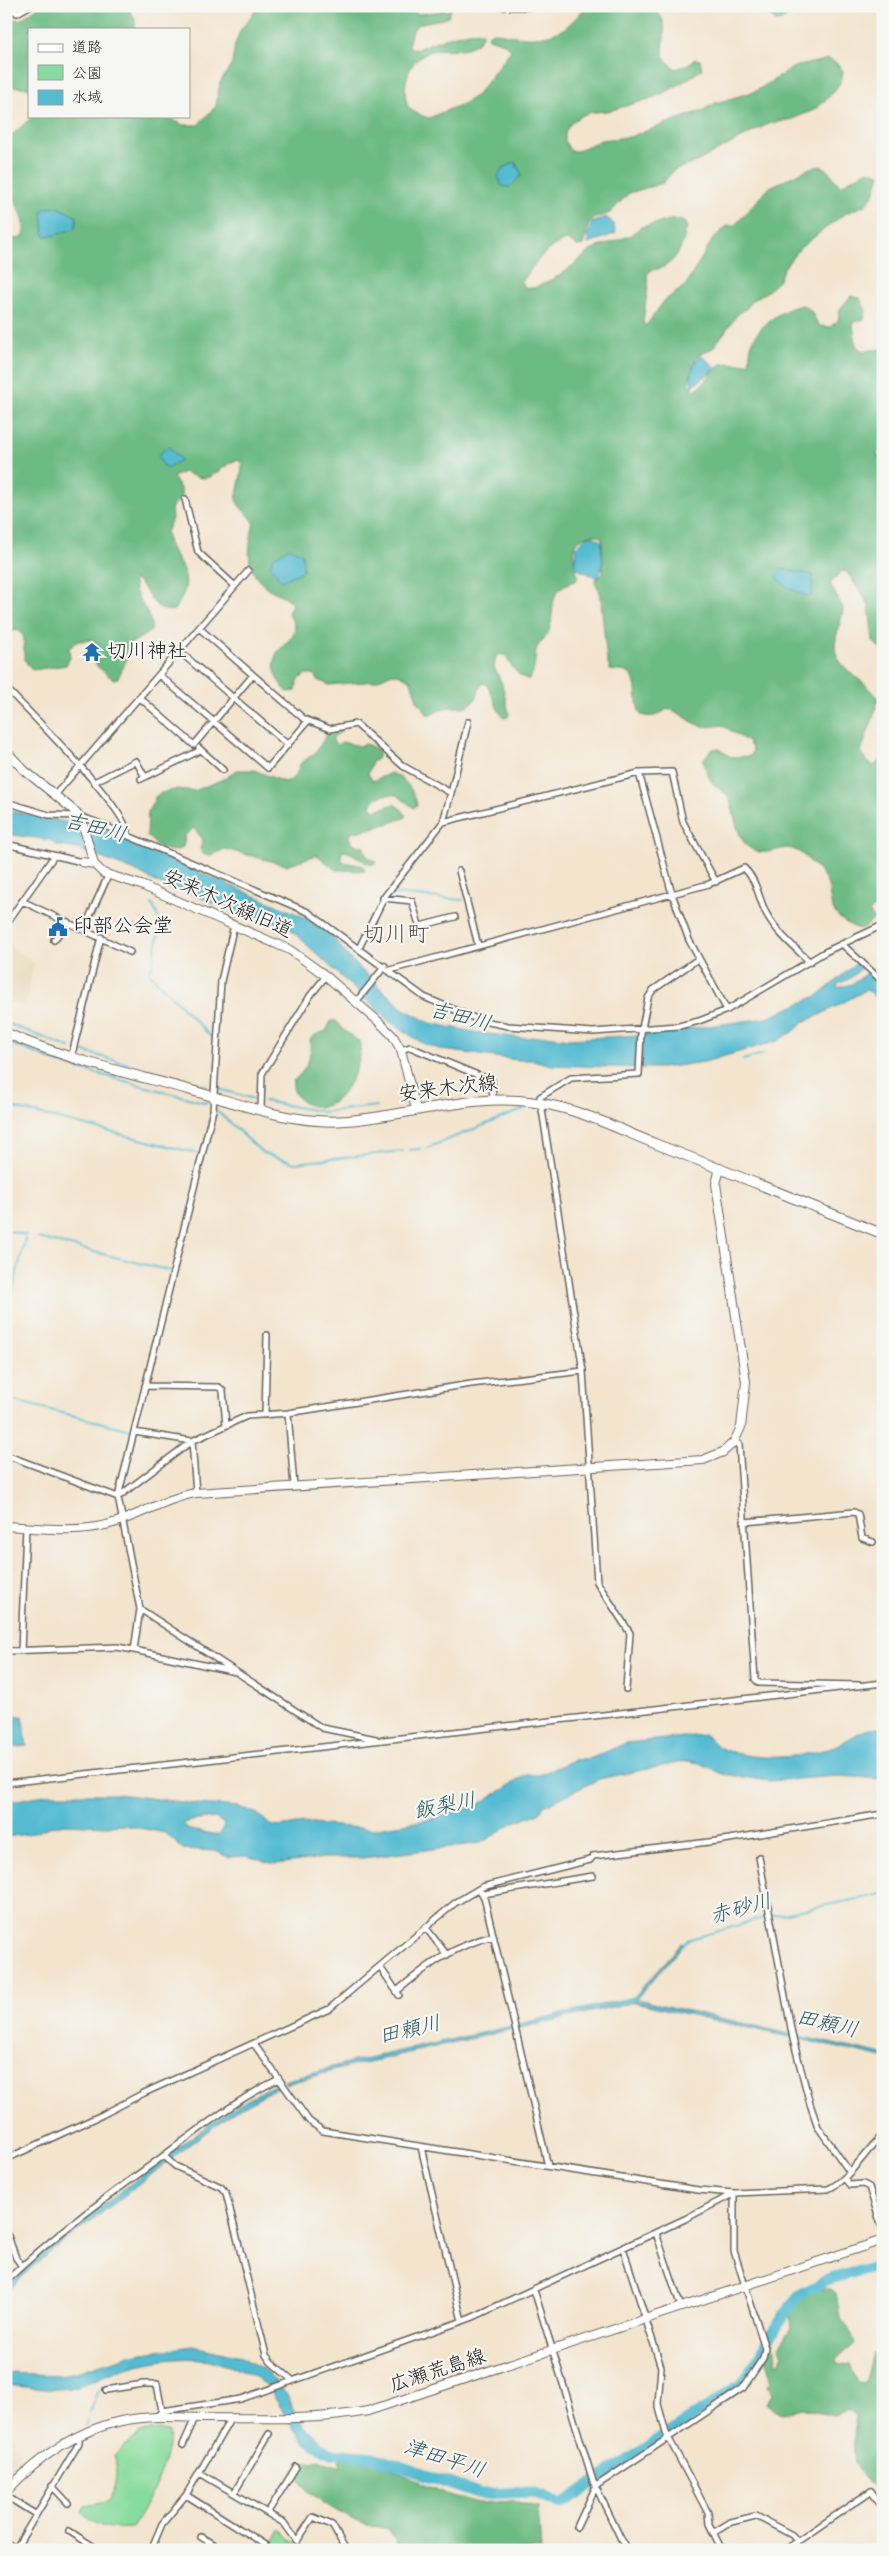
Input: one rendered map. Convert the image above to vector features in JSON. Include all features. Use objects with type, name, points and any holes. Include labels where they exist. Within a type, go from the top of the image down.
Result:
[{"type":"main road","name":"安来木次線","points":[[6,1032],[71,1058],[261,1110],[298,1118],[339,1121],[493,1100],[541,1103],[567,1109],[883,1234]]},
{"type":"street","points":[[8,6],[17,14],[29,6]]},
{"type":"street","points":[[415,6],[432,6]]},
{"type":"street","points":[[504,6],[529,6]]},
{"type":"street","points":[[185,499],[198,552],[235,586]]},
{"type":"street","points":[[55,795],[248,571]]},
{"type":"street","points":[[199,628],[308,721],[330,729],[356,724],[403,766],[451,793]]},
{"type":"street","points":[[179,651],[288,745]]},
{"type":"street","points":[[159,675],[268,768],[308,721]]},
{"type":"street","points":[[194,745],[253,676]]},
{"type":"street","points":[[6,688],[94,782],[125,824],[128,836]]},
{"type":"street","points":[[140,698],[224,770]]},
{"type":"street","points":[[360,948],[383,898],[443,822],[468,722]]},
{"type":"street","points":[[94,782],[136,761],[143,778],[201,750]]},
{"type":"street","points":[[6,751],[24,770],[55,795],[80,819],[94,862],[82,862],[6,844]]},
{"type":"street","points":[[443,822],[639,773],[672,772],[683,822],[716,882]]},
{"type":"street","points":[[639,773],[672,894],[698,959],[727,1010]]},
{"type":"street","points":[[6,802],[49,815],[80,819],[128,836],[308,912],[360,948],[424,997],[479,1020],[508,1026],[594,1032],[642,1032],[679,1026],[727,1010],[842,944],[883,925]]},
{"type":"street","points":[[6,924],[54,856]]},
{"type":"street","name":"安来木次線旧道","points":[[94,862],[108,876],[141,886],[290,950],[326,976],[357,1000],[388,1030],[402,1050],[416,1109]]},
{"type":"street","points":[[357,1000],[386,968],[716,882],[745,869],[756,884],[759,898],[776,929],[810,962]]},
{"type":"street","points":[[459,871],[478,945]]},
{"type":"street","points":[[84,929],[108,876]]},
{"type":"street","points":[[383,898],[412,901],[421,929],[455,917]]},
{"type":"street","points":[[22,901],[130,952]]},
{"type":"street","points":[[54,940],[68,922]]},
{"type":"street","points":[[134,1650],[140,1609],[118,1498],[215,1097],[221,981],[234,925]]},
{"type":"street","points":[[71,1058],[101,937]]},
{"type":"street","points":[[842,944],[883,982]]},
{"type":"street","points":[[626,1689],[630,1635],[597,1582],[583,1371],[541,1103],[542,1094],[571,1078],[636,1075],[641,1070],[642,1032],[646,1005],[653,990],[698,959]]},
{"type":"street","points":[[261,1110],[262,1074],[310,996],[326,976]]},
{"type":"street","points":[[402,1050],[410,1047],[492,1081],[493,1100]]},
{"type":"street","points":[[6,1526],[82,1528],[123,1520],[168,1500],[196,1493],[703,1460],[723,1452],[734,1442],[740,1427],[746,1382],[716,1184],[720,1168]]},
{"type":"street","points":[[265,1415],[267,1335]]},
{"type":"street","points":[[118,1498],[192,1441],[244,1417],[288,1413],[471,1384],[583,1371]]},
{"type":"street","points":[[145,1386],[219,1387],[223,1391],[226,1425]]},
{"type":"street","points":[[288,1413],[294,1486]]},
{"type":"street","points":[[134,1432],[192,1441]]},
{"type":"street","points":[[192,1441],[196,1493]]},
{"type":"street","points":[[734,1442],[739,1444],[755,1679],[759,1683],[867,1685]]},
{"type":"street","points":[[6,1456],[118,1498]]},
{"type":"street","points":[[744,1522],[854,1512],[858,1514],[862,1538],[873,1542]]},
{"type":"street","points":[[21,1651],[26,1527]]},
{"type":"street","points":[[140,1609],[322,1728],[384,1740]]},
{"type":"street","points":[[6,1651],[117,1647],[236,1672]]},
{"type":"street","points":[[6,1783],[883,1683]]},
{"type":"street","points":[[6,2159],[149,2090],[329,2009],[455,1903],[479,1888],[498,1881],[590,1860],[593,1856],[717,1841],[883,1814]]},
{"type":"street","points":[[759,1857],[792,2036],[814,2119],[850,2171]]},
{"type":"street","points":[[483,1894],[594,1876]]},
{"type":"street","points":[[479,1888],[483,1894],[548,2166]]},
{"type":"street","points":[[426,1928],[447,1955]]},
{"type":"street","points":[[380,1966],[398,1993],[421,1969],[467,1943],[493,1936]]},
{"type":"street","points":[[254,2044],[309,2121],[323,2131],[698,2190],[734,2193],[828,2189],[836,2186],[883,2135]]},
{"type":"street","points":[[6,2281],[90,2210],[166,2158],[226,2108],[280,2080]]},
{"type":"street","points":[[421,2147],[462,2321]]},
{"type":"street","points":[[166,2158],[221,2187],[226,2193],[266,2355],[271,2362],[292,2380]]},
{"type":"street","points":[[844,2178],[850,2185],[864,2184],[869,2187],[883,2231]]},
{"type":"street","points":[[106,2390],[143,2384],[157,2384],[159,2414],[236,2400],[462,2321],[534,2290],[656,2233],[726,2199],[734,2193]]},
{"type":"street","points":[[577,2527],[595,2484],[746,2386],[763,2358],[765,2346],[734,2251],[734,2193]]},
{"type":"street","points":[[656,2233],[681,2307]]},
{"type":"street","points":[[8,2236],[16,2258],[22,2266]]},
{"type":"street","name":"広瀬荒島線","points":[[6,2492],[20,2476],[47,2454],[79,2436],[120,2421],[159,2414],[195,2418],[306,2419],[337,2417],[368,2411],[883,2240]]},
{"type":"street","points":[[623,2248],[661,2367],[658,2404],[667,2436],[708,2513],[709,2524],[722,2550]]},
{"type":"street","points":[[534,2290],[595,2484],[621,2539],[629,2550]]},
{"type":"street","points":[[183,2445],[195,2418]]},
{"type":"street","points":[[151,2550],[166,2518],[186,2495],[231,2418]]},
{"type":"street","points":[[234,2493],[269,2434]]},
{"type":"street","points":[[6,2543],[17,2549],[52,2486],[79,2443],[79,2436]]},
{"type":"street","points":[[268,2512],[296,2467]]},
{"type":"street","points":[[200,2473],[284,2523],[297,2540],[311,2519],[316,2516],[332,2525],[346,2550]]},
{"type":"street","points":[[52,2486],[68,2503]]},
{"type":"street","points":[[785,2550],[871,2491],[883,2508]]},
{"type":"street","points":[[186,2495],[265,2545],[266,2550]]},
{"type":"street","points":[[6,2496],[36,2514]]},
{"type":"street","points":[[713,2533],[732,2522],[756,2516],[792,2536],[797,2542]]},
{"type":"street","points":[[69,2531],[99,2550]]},
{"type":"street","points":[[201,2537],[223,2550]]},
{"type":"shaded area","points":[[6,941],[34,963],[25,1006],[6,1001]]},
{"type":"shaded area","points":[[6,2413],[20,2459],[24,2464],[6,2485]]},
{"type":"green space","points":[[618,5],[641,7],[659,14],[664,26],[664,59],[676,69],[687,65],[695,59],[700,60],[702,69],[678,85],[652,98],[612,110],[582,115],[571,123],[565,133],[567,145],[571,151],[577,151],[601,140],[630,137],[703,110],[716,103],[756,91],[794,67],[829,59],[840,66],[843,72],[841,81],[832,94],[814,110],[792,119],[768,124],[696,162],[674,170],[663,183],[629,193],[610,213],[595,218],[589,223],[583,245],[577,246],[567,240],[553,246],[541,256],[522,282],[525,288],[534,288],[561,275],[593,249],[629,236],[641,227],[675,219],[684,222],[687,227],[683,242],[676,256],[666,265],[651,270],[647,275],[648,285],[643,322],[646,326],[664,301],[685,286],[713,239],[727,226],[735,225],[770,187],[810,168],[821,166],[827,169],[840,186],[868,170],[880,174],[874,194],[865,205],[844,214],[800,248],[783,269],[779,280],[768,291],[751,301],[747,308],[737,315],[713,348],[697,355],[688,383],[695,390],[702,385],[717,367],[729,363],[741,364],[749,362],[750,349],[758,332],[779,314],[803,305],[811,311],[819,326],[830,327],[838,321],[840,309],[851,296],[860,298],[866,311],[864,319],[855,322],[853,325],[856,346],[863,351],[883,349],[883,447],[877,454],[883,462],[883,652],[873,641],[869,605],[847,572],[841,571],[830,584],[843,608],[835,642],[836,655],[846,668],[878,698],[861,751],[867,762],[874,766],[883,757],[883,911],[876,906],[869,912],[874,919],[866,927],[858,929],[837,915],[833,909],[826,880],[801,853],[787,848],[760,852],[745,844],[738,829],[728,796],[712,782],[703,760],[712,749],[719,749],[731,757],[751,756],[753,750],[748,742],[722,725],[712,727],[697,724],[675,711],[667,709],[655,716],[641,715],[637,704],[634,679],[624,671],[610,670],[607,661],[600,591],[594,581],[603,574],[602,538],[599,536],[588,535],[575,544],[574,556],[578,576],[576,581],[559,590],[555,596],[550,627],[547,635],[537,648],[534,670],[531,677],[528,680],[518,673],[506,656],[500,654],[496,656],[494,667],[502,684],[509,713],[508,717],[504,718],[489,688],[483,683],[475,700],[468,705],[449,707],[430,714],[427,714],[417,700],[411,681],[401,675],[392,673],[375,681],[329,685],[318,680],[313,674],[306,674],[298,680],[296,691],[288,692],[284,689],[278,680],[274,663],[277,653],[295,631],[288,613],[292,604],[283,596],[266,587],[254,573],[251,565],[250,549],[254,522],[237,501],[242,463],[237,460],[208,477],[199,477],[183,472],[173,477],[181,490],[181,498],[171,508],[172,519],[166,532],[169,544],[185,577],[182,597],[174,610],[161,608],[134,579],[136,592],[149,617],[151,631],[127,646],[126,661],[118,678],[113,679],[97,666],[95,661],[99,647],[92,640],[78,641],[69,648],[70,658],[66,665],[33,670],[28,665],[24,657],[23,635],[17,630],[6,633],[6,298],[8,293],[6,290],[6,234],[11,238],[18,239],[24,236],[25,231],[18,207],[6,195],[6,136],[12,135],[31,118],[170,118],[183,125],[198,125],[216,106],[220,83],[232,64],[235,45],[240,31],[259,6],[400,6],[419,14],[451,10],[448,17],[421,23],[417,26],[410,37],[409,47],[416,50],[439,40],[461,34],[478,31],[483,33],[480,40],[469,47],[428,52],[421,56],[411,68],[407,76],[405,92],[407,104],[414,112],[429,118],[464,103],[477,95],[511,50],[504,43],[489,38],[488,35],[493,32],[520,37],[547,35],[565,28],[587,6]]},
{"type":"green space","points":[[40,6],[127,6],[135,19],[135,28],[28,28],[28,88],[6,86],[6,18],[20,20]]},
{"type":"green space","points":[[758,6],[796,6],[781,22],[776,21]]},
{"type":"green space","points":[[340,729],[341,732],[333,737],[333,741],[337,745],[342,742],[360,746],[366,744],[377,749],[379,754],[377,759],[372,762],[368,774],[373,781],[391,773],[396,775],[405,781],[414,794],[417,805],[414,808],[397,795],[382,796],[373,801],[371,805],[373,809],[376,810],[394,804],[402,810],[406,817],[362,831],[352,832],[350,840],[357,845],[363,846],[367,856],[376,862],[372,865],[346,851],[342,851],[341,858],[344,862],[363,866],[365,871],[336,870],[317,855],[286,865],[225,849],[208,856],[203,854],[200,849],[203,840],[194,828],[185,835],[183,847],[173,851],[164,849],[154,843],[147,835],[148,812],[156,796],[161,793],[178,789],[194,791],[226,778],[237,770],[254,770],[284,782],[291,780],[297,773],[300,764],[315,753],[328,733]]},
{"type":"green space","points":[[331,1021],[336,1021],[343,1030],[360,1042],[359,1058],[354,1075],[340,1097],[328,1105],[313,1106],[306,1104],[296,1095],[293,1081],[307,1065],[311,1039],[326,1031]]},
{"type":"green space","points":[[818,2289],[831,2289],[836,2293],[840,2318],[850,2329],[855,2343],[835,2358],[836,2363],[850,2365],[858,2382],[862,2383],[866,2380],[873,2353],[883,2349],[883,2487],[878,2490],[874,2488],[854,2465],[856,2417],[849,2410],[834,2415],[802,2408],[783,2413],[776,2411],[767,2403],[772,2394],[768,2384],[771,2381],[766,2356],[771,2347],[775,2349],[776,2362],[780,2362],[782,2356],[779,2347],[791,2329],[789,2312],[792,2306]]},
{"type":"green space","points":[[168,2431],[168,2442],[162,2468],[151,2495],[132,2528],[104,2527],[87,2517],[82,2511],[85,2506],[107,2502],[113,2491],[116,2468],[115,2456],[140,2432]]},
{"type":"green space","points":[[338,2456],[376,2462],[451,2496],[479,2503],[514,2501],[538,2507],[541,2550],[396,2550],[397,2543],[388,2529],[361,2523],[331,2508],[306,2488],[295,2472],[305,2463],[313,2463],[318,2460],[341,2467]]},
{"type":"green space","points":[[280,2529],[289,2540],[305,2550],[269,2550]]},
{"type":"water","points":[[515,162],[522,175],[510,187],[502,186],[498,176],[503,168]]},
{"type":"water","points":[[58,207],[77,217],[75,228],[56,235],[44,236],[42,211],[46,208]]},
{"type":"water","points":[[606,217],[613,223],[616,233],[588,244],[587,236],[592,223]]},
{"type":"water","points":[[701,355],[714,366],[714,370],[692,386],[692,369]]},
{"type":"water","points":[[169,447],[181,460],[166,469],[159,459],[160,453]]},
{"type":"water","points":[[587,536],[593,536],[601,541],[603,565],[598,578],[575,568],[577,546]]},
{"type":"water","points":[[289,547],[302,554],[303,571],[281,581],[270,565],[273,558]]},
{"type":"water","points":[[783,569],[813,575],[811,596],[786,586],[777,575]]},
{"type":"water","name":"吉田川","points":[[10,811],[96,828],[302,916],[331,935],[349,958],[402,1008],[430,1023],[479,1033],[523,1038],[545,1036],[570,1039],[640,1035],[640,1068],[551,1065],[533,1060],[518,1060],[442,1050],[422,1043],[390,1022],[289,928],[270,920],[210,902],[181,889],[169,889],[133,870],[78,849],[56,845],[50,840],[6,834],[6,814]]},
{"type":"water","points":[[859,961],[864,965],[851,978],[838,984],[837,988],[852,984],[870,971],[881,981],[875,988],[878,996],[875,998],[871,992],[866,990],[820,1015],[802,1022],[797,1029],[777,1041],[704,1062],[662,1068],[641,1068],[642,1035],[767,1018],[819,995]]},
{"type":"water","points":[[23,1716],[27,1746],[6,1748],[6,1718]]},
{"type":"water","points":[[883,1728],[883,1779],[838,1776],[769,1781],[722,1774],[700,1763],[687,1761],[599,1779],[544,1806],[538,1814],[514,1822],[481,1843],[363,1858],[325,1858],[275,1864],[246,1856],[228,1857],[215,1851],[183,1849],[165,1833],[124,1825],[64,1824],[34,1833],[6,1837],[6,1802],[50,1794],[118,1794],[196,1804],[239,1807],[258,1814],[270,1825],[280,1827],[303,1823],[371,1829],[422,1821],[480,1804],[526,1775],[539,1775],[574,1760],[592,1758],[626,1743],[704,1735],[720,1748],[736,1753],[750,1756],[780,1757],[824,1750],[864,1731]],"holes":[[[215,1818],[224,1824],[223,1830],[218,1835],[190,1830],[183,1824],[189,1821]]]},
{"type":"water","points":[[683,1942],[684,1944],[636,1999],[883,2055],[883,2058],[634,2002],[516,2029],[515,2025],[634,1997]]},
{"type":"water","points":[[512,2026],[513,2029],[347,2067],[286,2084],[284,2081],[346,2063]]},
{"type":"water","points":[[278,2083],[280,2086],[235,2112],[194,2141],[58,2246],[6,2292],[6,2286],[52,2245],[168,2155],[240,2104]]},
{"type":"water","points":[[193,2346],[241,2357],[266,2371],[285,2392],[304,2427],[317,2437],[328,2451],[316,2449],[298,2435],[278,2402],[263,2383],[252,2375],[238,2369],[211,2361],[188,2358],[149,2363],[113,2372],[74,2387],[57,2389],[6,2385],[6,2373],[60,2375],[77,2372],[130,2355]]},
{"type":"waterway","points":[[391,894],[463,900]]},
{"type":"waterway","points":[[151,971],[161,923],[152,904]]},
{"type":"waterway","points":[[150,974],[215,1041]]},
{"type":"waterway","points":[[875,995],[883,1007]]},
{"type":"waterway","points":[[6,1023],[70,1048]]},
{"type":"waterway","points":[[6,1042],[65,1065],[207,1103]]},
{"type":"waterway","points":[[78,1050],[207,1086]]},
{"type":"waterway","points":[[743,1060],[763,1054]]},
{"type":"waterway","points":[[219,1089],[257,1100]]},
{"type":"waterway","points":[[264,1101],[323,1112],[377,1106]]},
{"type":"waterway","points":[[6,1106],[200,1154]]},
{"type":"waterway","points":[[427,1148],[524,1109]]},
{"type":"waterway","points":[[216,1110],[263,1153],[295,1163],[403,1151]]},
{"type":"waterway","points":[[409,1150],[420,1149]]},
{"type":"waterway","points":[[6,1230],[26,1235]]},
{"type":"waterway","points":[[38,1238],[171,1271]]},
{"type":"waterway","points":[[6,1320],[25,1239]]},
{"type":"waterway","points":[[6,1399],[131,1430]]},
{"type":"waterway","name":"赤砂川","points":[[682,1944],[687,1940],[767,1917],[883,1894]]},
{"type":"waterway","name":"津田平川","points":[[315,2444],[331,2453],[373,2457],[481,2494],[533,2492],[562,2504],[743,2383],[785,2313],[801,2294],[827,2280],[883,2264]]},
{"type":"waterway","points":[[90,2412],[98,2389]]},
{"type":"waterway","points":[[86,2426],[88,2420]]},
{"type":"place","name":"切川神社","points":[[92,652]]},
{"type":"place","name":"印部公会堂","points":[[58,927]]},
{"type":"district","name":"切川町","points":[[396,936]]},
{"type":"water label","name":"飯梨川","points":[[445,1807]]},
{"type":"water label","name":"田頼川","points":[[827,2025]]},
{"type":"water label","name":"田頼川","points":[[410,2031]]}]
